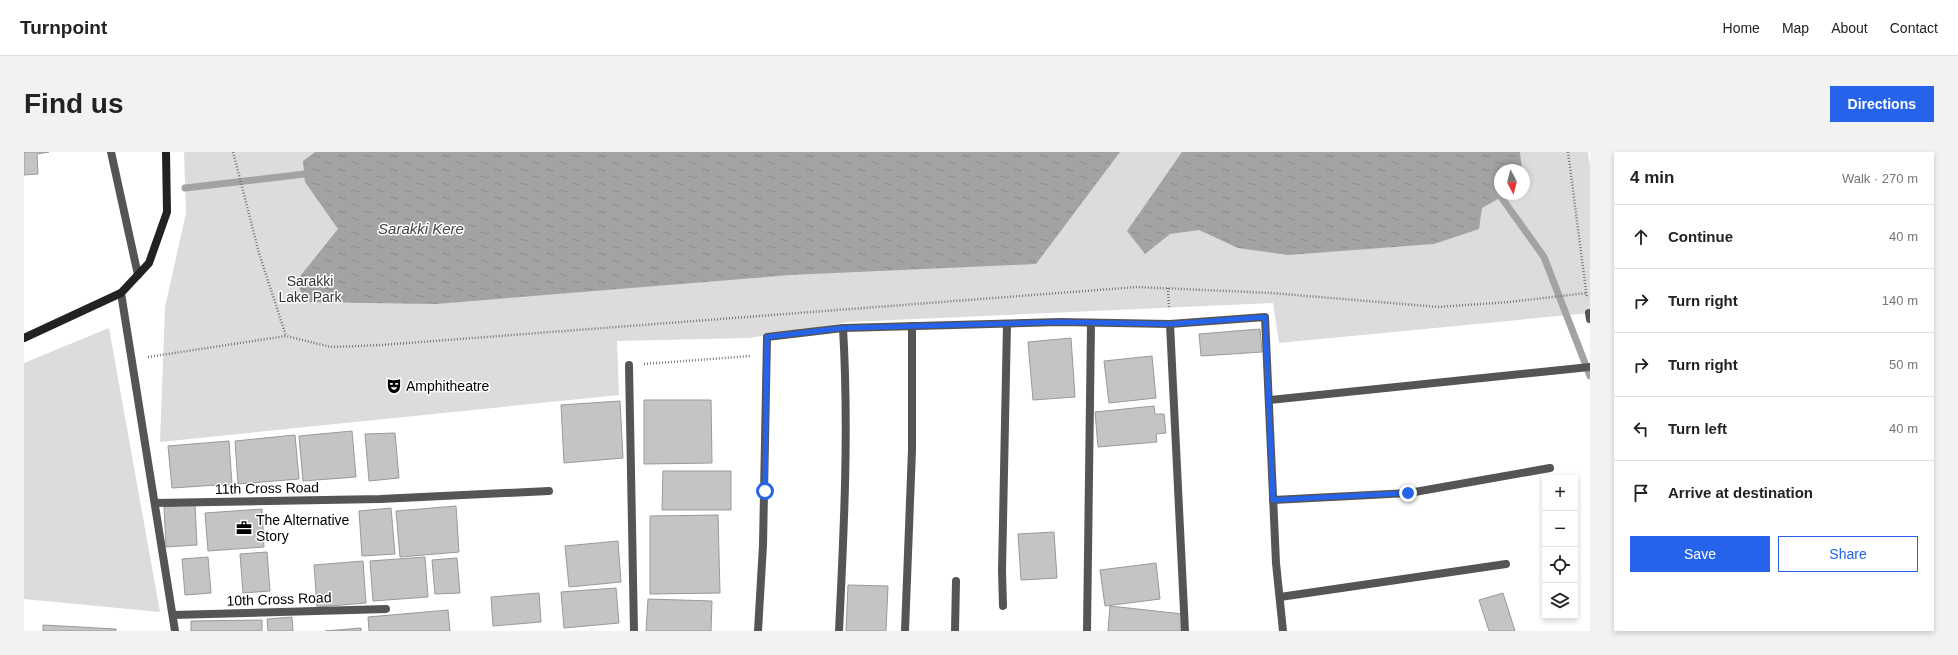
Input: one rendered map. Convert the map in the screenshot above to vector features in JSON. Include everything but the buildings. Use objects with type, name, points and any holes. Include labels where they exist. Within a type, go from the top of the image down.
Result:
[{"type":"main road","points":[[24,338],[121,293],[149,262],[167,212],[166,152]]},
{"type":"street","points":[[111,152],[138,275]]},
{"type":"street","points":[[121,293],[175,631]]},
{"type":"street","points":[[758,631],[764,545],[767,337],[843,328],[1007,324],[1170,324],[1265,317],[1273,500],[1283,631]]},
{"type":"street","points":[[1086,631],[1091,323]]},
{"type":"street","points":[[1003,606],[1002,571],[1007,324]]},
{"type":"street","points":[[1170,324],[1185,631]]},
{"type":"street","points":[[905,631],[912,450],[912,326]]},
{"type":"street","points":[[839,631],[843,559],[846,390],[843,328]]},
{"type":"street","points":[[629,365],[634,631]]},
{"type":"street","points":[[1269,400],[1590,367]]},
{"type":"street","points":[[1273,500],[1408,493],[1550,468]]},
{"type":"street","name":"11th Cross Road","points":[[155,503],[380,499],[549,491]]},
{"type":"street","points":[[1280,597],[1506,564]]},
{"type":"street","points":[[955,631],[956,581]]},
{"type":"street","name":"10th Cross Road","points":[[173,615],[386,609]]},
{"type":"path","points":[[232,152],[259,253],[286,336]]},
{"type":"path","points":[[1509,302],[1587,293],[1568,152]]},
{"type":"path","points":[[629,365],[767,355]]},
{"type":"green space","name":"Sarakki Lake Park","points":[[184,152],[1588,152],[1590,166],[1590,313],[1279,343],[1273,303],[849,322],[749,338],[617,341],[619,395],[160,442],[165,307],[186,213]]},
{"type":"green space","points":[[109,328],[160,612],[24,599],[24,363]]},
{"type":"water","name":"Sarakki Kere","points":[[315,152],[1120,152],[1036,264],[790,275],[436,304],[304,302],[297,280],[338,229],[305,182],[303,161]]},
{"type":"water","points":[[1182,152],[1520,152],[1521,164],[1494,164],[1494,200],[1496,200],[1482,208],[1479,229],[1434,244],[1288,255],[1238,248],[1199,230],[1170,234],[1145,254],[1127,231]]},
{"type":"waterway","points":[[185,188],[313,173]]},
{"type":"waterway","points":[[1503,200],[1544,257],[1590,376]]},
{"type":"place","name":"Amphitheatre","points":[[394,386]]},
{"type":"place","name":"The Alternative Story","points":[[244,528]]},
{"type":"route","points":[[765,491],[767,337],[843,328],[1060,322],[1170,324],[1265,317],[1273,500],[1408,493]]}]
